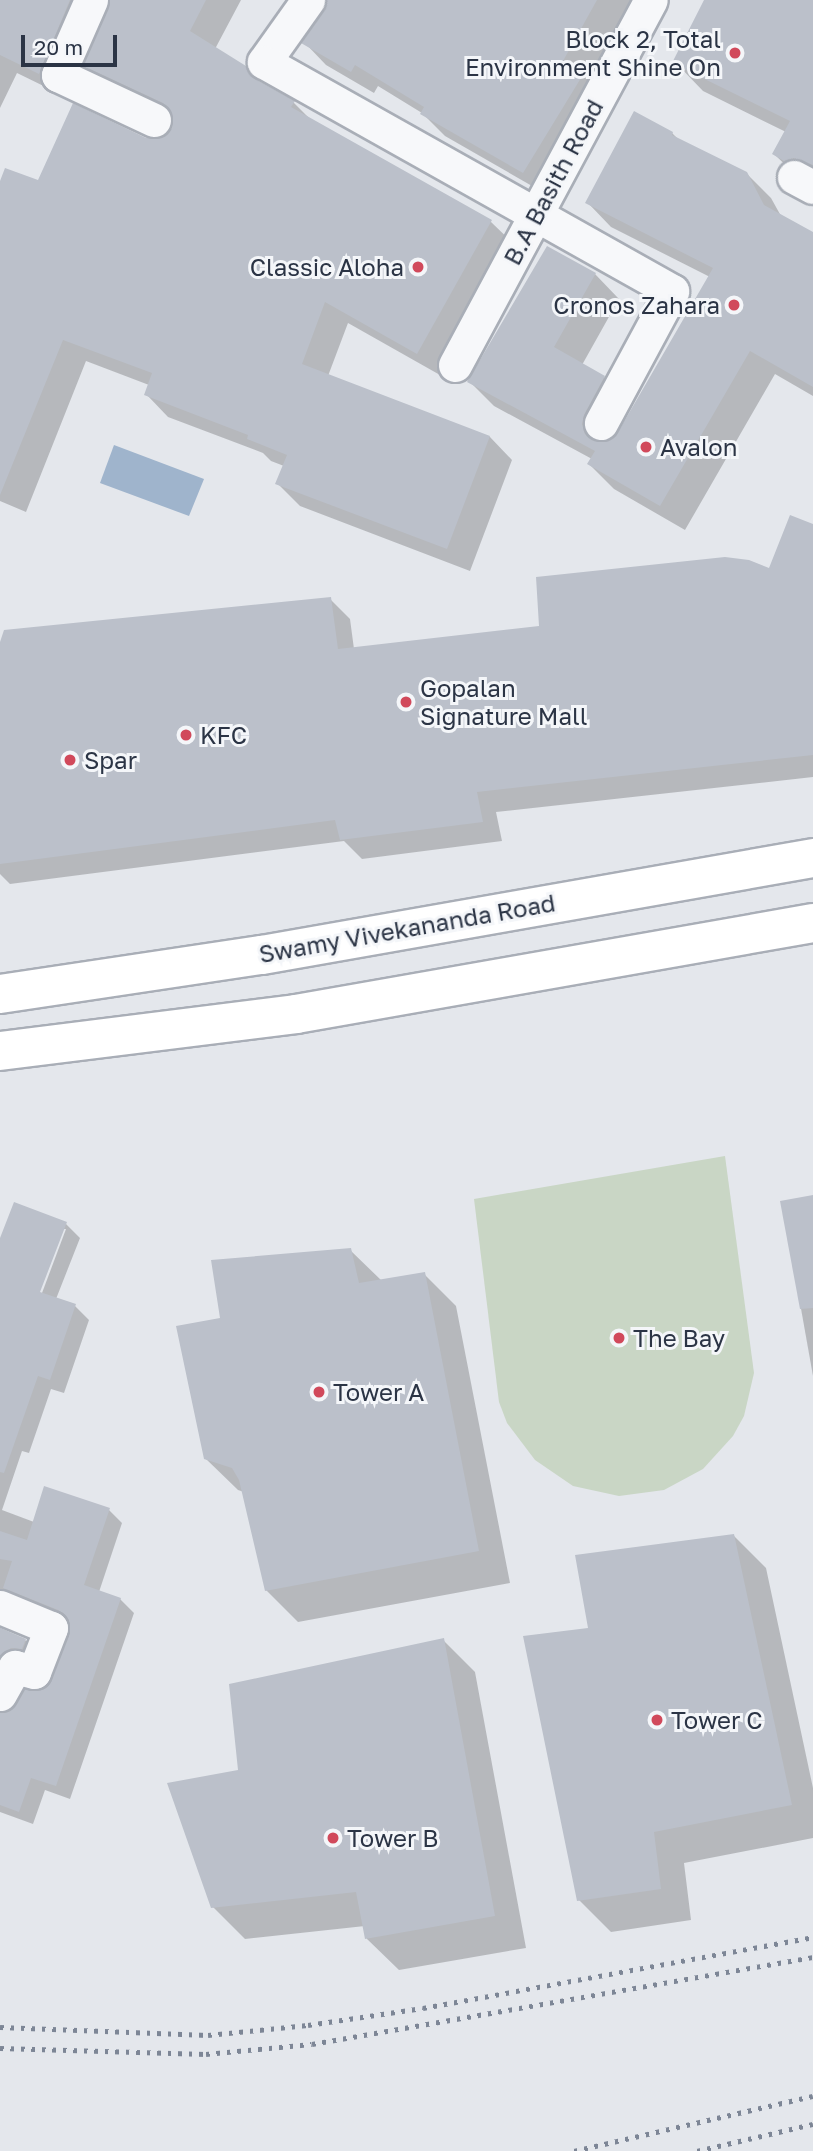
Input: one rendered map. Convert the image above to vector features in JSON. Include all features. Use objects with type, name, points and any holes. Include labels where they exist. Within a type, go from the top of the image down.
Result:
[{"type":"main road","name":"Swamy Vivekananda Road","points":[[0,994],[262,955],[813,858]]},
{"type":"main road","points":[[0,1052],[296,1014],[813,923]]},
{"type":"street","points":[[91,0],[58,75],[153,120]]},
{"type":"street","points":[[308,0],[264,62],[672,291],[601,423]]},
{"type":"street","name":"B.A Basith Road","points":[[455,365],[652,0]]},
{"type":"street","points":[[0,1607],[51,1628],[34,1672],[15,1667],[0,1694]]},
{"type":"green space","points":[[725,1156],[754,1373],[744,1416],[733,1436],[703,1469],[664,1490],[619,1496],[573,1486],[535,1460],[507,1423],[499,1402],[474,1199]]},
{"type":"water","points":[[114,445],[204,479],[189,516],[100,483]]},
{"type":"building","points":[[0,0],[70,0],[39,74],[0,55]]},
{"type":"building","points":[[110,0],[206,0],[190,31],[246,66],[255,79],[295,101],[291,107],[492,220],[417,354],[325,302],[302,364],[490,436],[447,549],[275,484],[287,455],[247,439],[248,435],[144,395],[152,373],[63,340],[0,495],[0,181],[5,168],[38,180],[73,103],[146,138],[164,136],[172,128],[173,118],[163,103],[83,66]]},
{"type":"building","points":[[327,0],[597,0],[563,61],[584,73],[523,173],[420,114],[424,107],[355,65],[351,72],[301,43],[324,11]]},
{"type":"building","name":"Block 2, Total Environment Shine On","points":[[704,0],[813,0],[813,165],[794,158],[784,161],[772,154],[790,121],[672,63]]},
{"type":"building","points":[[634,111],[673,132],[672,135],[747,172],[764,205],[813,232],[813,387],[750,351],[660,506],[587,464],[595,451],[467,382],[547,246],[596,273],[554,347],[605,376],[584,415],[582,424],[585,434],[602,442],[618,432],[713,268],[585,203]]},
{"type":"building","name":"Gopalan Signature Mall","points":[[790,515],[813,524],[813,755],[477,792],[483,822],[340,840],[335,820],[0,864],[0,642],[4,630],[331,597],[338,649],[539,626],[536,577],[725,557],[749,560],[769,568]]},
{"type":"building","points":[[813,1195],[813,1308],[800,1309],[780,1201]]},
{"type":"building","points":[[14,1202],[67,1222],[40,1292],[76,1304],[50,1380],[38,1376],[4,1473],[0,1472],[0,1238]]},
{"type":"building","name":"Tower A","points":[[351,1248],[359,1283],[425,1272],[479,1551],[265,1591],[239,1480],[232,1468],[204,1459],[176,1326],[220,1318],[211,1260]]},
{"type":"building","points":[[44,1486],[110,1508],[84,1585],[121,1598],[56,1786],[31,1778],[19,1812],[0,1805],[0,1713],[10,1710],[25,1689],[38,1691],[47,1686],[70,1626],[66,1617],[58,1610],[3,1588],[12,1561],[0,1559],[0,1531],[27,1540]]},
{"type":"building","name":"Tower C","points":[[734,1534],[792,1805],[654,1832],[661,1889],[577,1901],[523,1636],[588,1628],[575,1555]]},
{"type":"building","points":[[0,1628],[26,1639],[22,1649],[11,1648],[0,1656]]},
{"type":"building","name":"Tower B","points":[[444,1638],[495,1916],[365,1939],[356,1892],[211,1908],[167,1783],[238,1770],[229,1684]]},
{"type":"railway","points":[[0,2027],[208,2035],[308,2025],[423,2008],[813,1937]]},
{"type":"railway","points":[[0,2048],[206,2054],[312,2044],[813,1957]]},
{"type":"railway","points":[[574,2151],[813,2096]]},
{"type":"railway","points":[[697,2151],[813,2124]]},
{"type":"place","name":"Block 2, Total Environment Shine On","points":[[735,53]]},
{"type":"place","name":"Classic Aloha","points":[[418,267]]},
{"type":"place","name":"Cronos Zahara","points":[[734,305]]},
{"type":"place","name":"Avalon","points":[[646,447]]},
{"type":"place","name":"Gopalan Signature Mall","points":[[406,702]]},
{"type":"place","name":"KFC","points":[[186,735]]},
{"type":"place","name":"Spar","points":[[70,760]]},
{"type":"place","name":"The Bay","points":[[619,1338]]},
{"type":"place","name":"Tower A","points":[[319,1392]]},
{"type":"place","name":"Tower C","points":[[657,1720]]},
{"type":"place","name":"Tower B","points":[[333,1838]]}]
